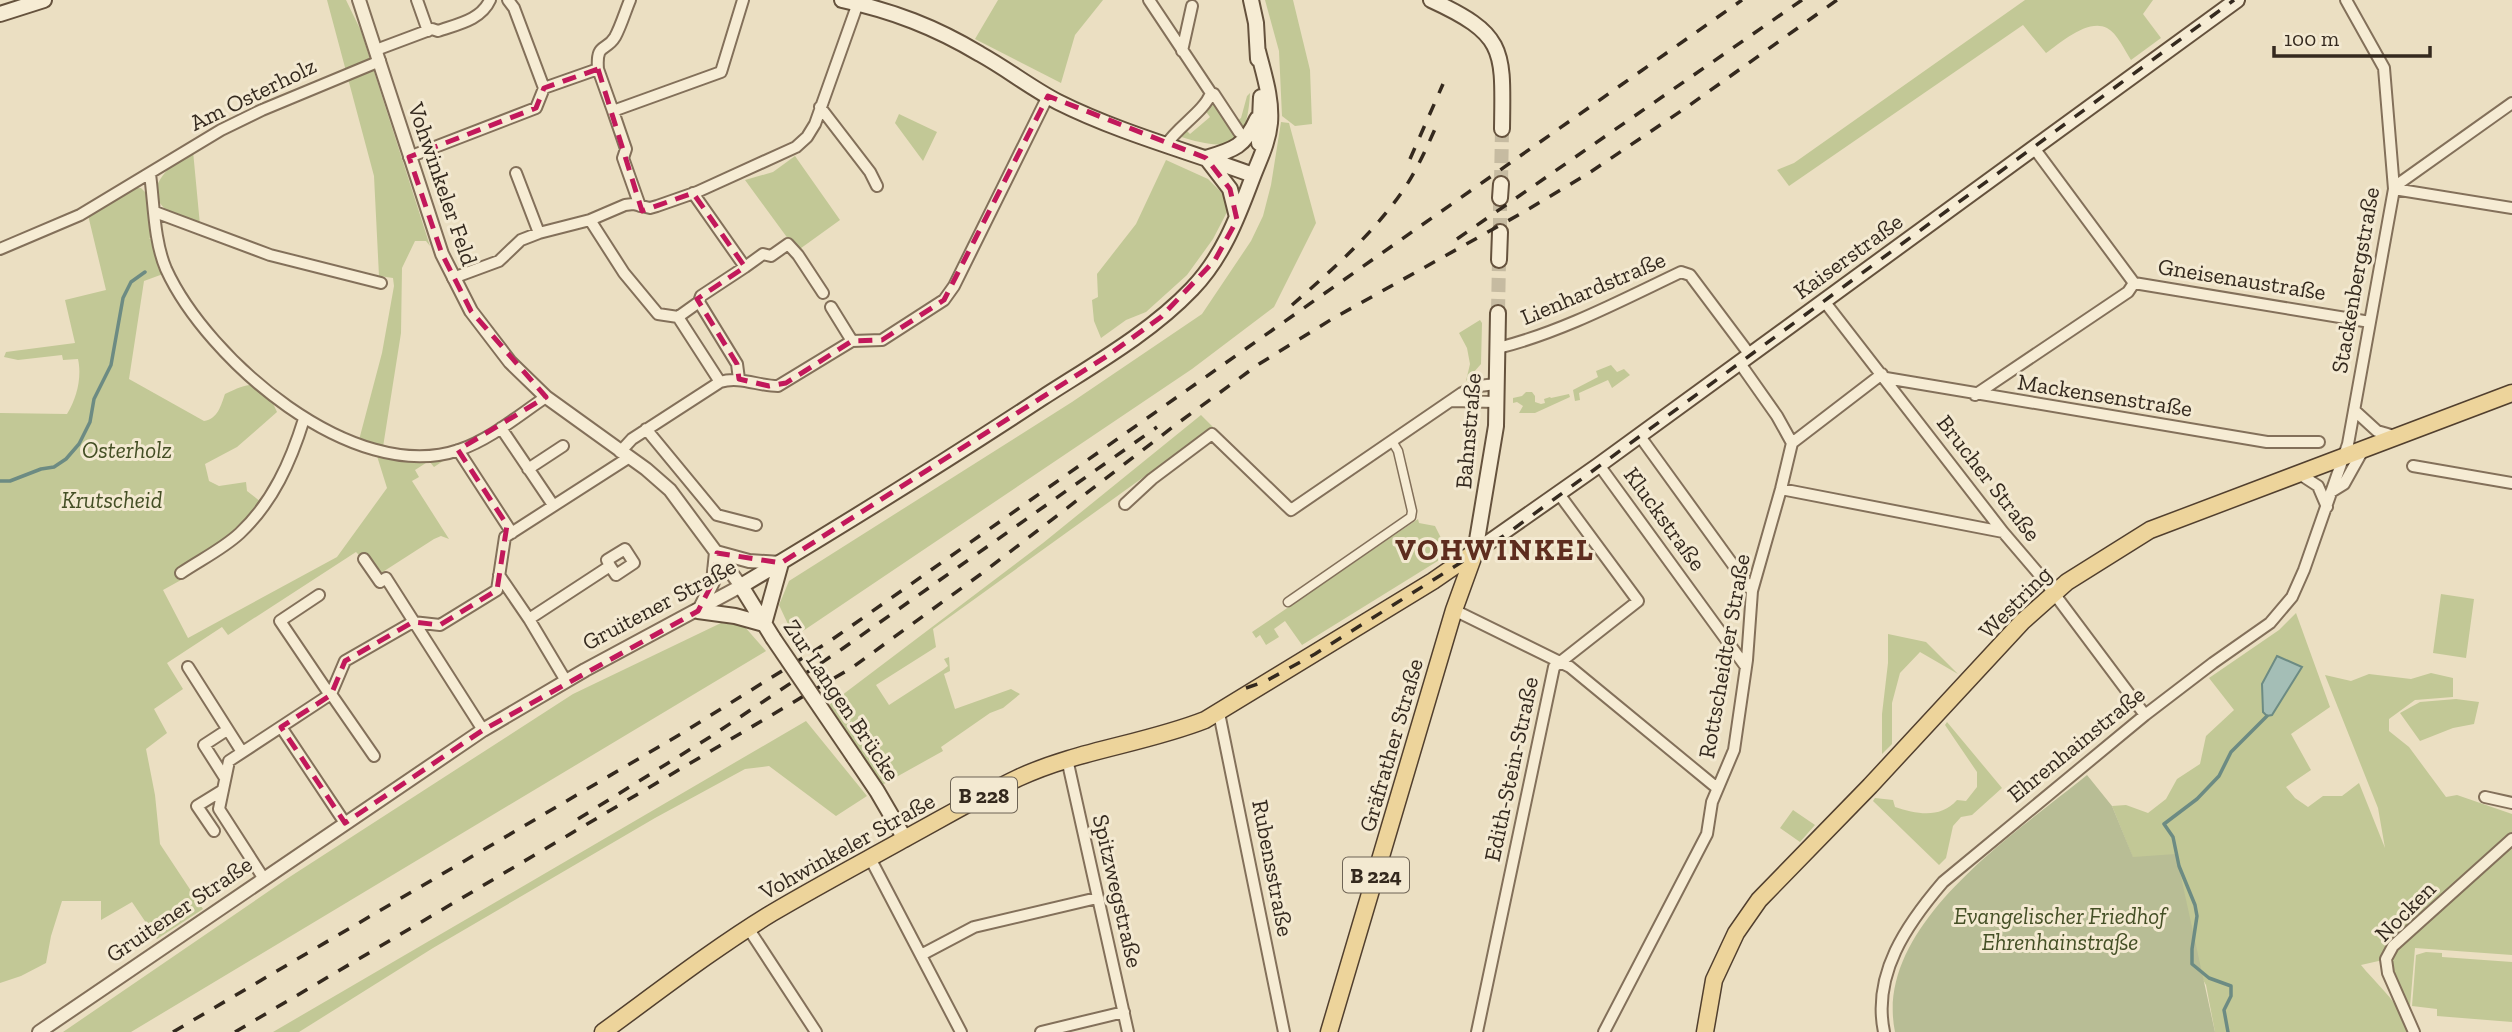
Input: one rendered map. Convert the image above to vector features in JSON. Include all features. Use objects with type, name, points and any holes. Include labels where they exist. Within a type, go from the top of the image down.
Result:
[{"type":"main road","points":[[0,14],[44,0]]},
{"type":"main road","points":[[842,0],[861,3],[922,22],[1077,111],[1254,175]]},
{"type":"main road","name":"Gruitener Straße","points":[[1251,0],[1256,23],[1260,113],[1254,175]]},
{"type":"main road","points":[[1431,0],[1476,24],[1487,33],[1496,47],[1501,70],[1502,129]]},
{"type":"main road","name":"Kaiserstraße","points":[[1474,552],[1559,494],[2236,0]]},
{"type":"main road","name":"Gruitener Straße","points":[[741,586],[937,467],[1107,356],[1161,317],[1192,289],[1208,270],[1237,220],[1266,148],[1270,122],[1269,94],[1258,51]]},
{"type":"main road","points":[[1206,158],[1236,149],[1251,133],[1260,113]]},
{"type":"main road","points":[[1206,158],[1220,173],[1230,190],[1237,220]]},
{"type":"main road","points":[[1499,260],[1500,232]]},
{"type":"main road","name":"Bahnstraße","points":[[1474,552],[1492,455],[1498,313]]},
{"type":"main road","name":"Westring","points":[[1705,1032],[1714,980],[1736,933],[1759,900],[1870,786],[2022,622],[2053,593],[2092,564],[2150,530],[2512,393]]},
{"type":"main road","name":"Gräfrather Straße","points":[[1329,1032],[1454,610],[1474,552]]},
{"type":"main road","name":"Vohwinkeler Straße","points":[[603,1032],[748,928],[870,858],[1019,777],[1067,759],[1180,729],[1219,713],[1474,552]]},
{"type":"main road","points":[[698,611],[718,612],[764,624],[781,563]]},
{"type":"main road","name":"Zur Langen Brücke","points":[[741,586],[877,791],[905,839]]},
{"type":"street","name":"Vohwinkeler Feld","points":[[359,0],[442,254],[471,311],[510,362],[546,397],[646,469],[670,490],[741,586]]},
{"type":"street","points":[[417,0],[428,31]]},
{"type":"street","name":"Am Osterholz","points":[[0,249],[80,215],[221,130],[262,110],[432,29],[438,32],[478,16],[486,9],[490,0]]},
{"type":"street","points":[[409,157],[536,108],[544,88],[514,8],[508,0]]},
{"type":"street","points":[[630,0],[614,40],[601,47],[597,58],[598,69],[626,149],[623,158],[640,206]]},
{"type":"street","points":[[613,111],[721,72],[743,0]]},
{"type":"street","points":[[1149,0],[1240,132]]},
{"type":"street","name":"Stackenbergstraße","points":[[2344,457],[2394,188],[2384,68],[2346,0]]},
{"type":"street","points":[[453,278],[499,261],[522,240],[540,233],[590,220],[625,205],[650,208],[693,193],[796,148],[816,124],[820,107],[861,3]]},
{"type":"street","points":[[1182,51],[1192,6]]},
{"type":"street","points":[[544,88],[598,69]]},
{"type":"street","points":[[1167,145],[1174,132],[1208,101],[1211,93]]},
{"type":"street","points":[[264,879],[219,809],[229,761],[331,695],[345,661],[413,622],[439,625],[497,590],[505,537],[624,455],[630,440],[646,429],[720,382],[739,379],[778,386],[852,341],[883,340],[944,300],[954,286],[1048,96]]},
{"type":"street","points":[[2394,188],[2512,103]]},
{"type":"street","points":[[820,107],[870,172],[877,186]]},
{"type":"street","points":[[2034,148],[2134,283]]},
{"type":"street","points":[[516,173],[540,233]]},
{"type":"street","points":[[150,174],[165,265],[186,304],[226,352],[304,419],[376,451],[407,455],[458,450],[501,428],[546,397]]},
{"type":"street","points":[[2394,188],[2512,208]]},
{"type":"street","points":[[693,193],[745,267]]},
{"type":"street","points":[[155,212],[270,255],[382,283]]},
{"type":"street","points":[[590,220],[624,273],[658,314],[678,317],[699,302],[701,296],[763,254],[771,256],[788,244],[823,293]]},
{"type":"street","name":"Lienhardstraße","points":[[1497,348],[1540,335],[1686,272],[1723,320],[1744,359]]},
{"type":"street","name":"Gneisenaustraße","points":[[1975,395],[2128,292],[2134,283],[2370,322]]},
{"type":"street","name":"Brucher Straße","points":[[1824,301],[2145,715]]},
{"type":"street","points":[[699,302],[737,364],[739,379]]},
{"type":"street","points":[[831,307],[852,341]]},
{"type":"street","points":[[678,317],[720,382]]},
{"type":"street","points":[[1744,359],[1792,443],[1884,376]]},
{"type":"street","name":"Mackensenstraße","points":[[1884,376],[1975,395],[2266,442],[2319,442]]},
{"type":"street","points":[[1125,504],[1152,479],[1212,434],[1291,510],[1462,393],[1471,388],[1496,384]]},
{"type":"street","points":[[1452,401],[1496,402]]},
{"type":"street","points":[[2354,410],[2377,430],[2398,437]]},
{"type":"street","points":[[181,573],[240,534],[263,506],[281,479],[304,419]]},
{"type":"street","points":[[501,428],[553,505]]},
{"type":"street","points":[[646,429],[717,515],[756,525]]},
{"type":"street","points":[[1639,435],[1752,591]]},
{"type":"street","points":[[1288,602],[1411,517],[1412,511],[1398,451],[1392,441]]},
{"type":"street","name":"Rottscheidter Straße","points":[[1604,1032],[1707,834],[1712,802],[1734,750],[1746,667],[1752,591],[1782,489],[1792,443]]},
{"type":"street","points":[[528,469],[563,446]]},
{"type":"street","points":[[458,450],[512,533]]},
{"type":"street","name":"Ehrenhainstraße","points":[[2331,492],[2344,484],[2363,450]]},
{"type":"street","name":"Ehrenhainstraße","points":[[1884,1032],[1881,1008],[1883,988],[1898,945],[1916,913],[1943,882],[2145,715],[2270,623],[2292,597],[2311,554],[2344,457]]},
{"type":"street","name":"Kluckstraße","points":[[1599,465],[1746,667]]},
{"type":"street","points":[[2413,466],[2512,483]]},
{"type":"street","points":[[2298,473],[2318,486],[2327,507]]},
{"type":"street","points":[[1782,489],[2003,533]]},
{"type":"street","name":"Edith-Stein-Straße","points":[[1477,1032],[1553,667],[1638,601],[1559,494]]},
{"type":"street","points":[[698,611],[713,582],[716,552],[749,561],[781,563]]},
{"type":"street","points":[[364,559],[380,582],[386,578],[483,730]]},
{"type":"street","points":[[529,618],[610,566]]},
{"type":"street","points":[[499,575],[529,618],[566,681]]},
{"type":"street","name":"Gruitener Straße","points":[[39,1032],[483,730],[566,681],[741,586]]},
{"type":"street","points":[[319,595],[280,621],[374,756]]},
{"type":"street","points":[[1454,610],[1570,667],[1717,788]]},
{"type":"street","points":[[188,667],[242,752]]},
{"type":"street","name":"Rubensstraße","points":[[1219,713],[1284,1032]]},
{"type":"street","points":[[281,727],[345,823]]},
{"type":"street","points":[[225,778],[204,745],[227,730]]},
{"type":"street","name":"Spitzwegstraße","points":[[1067,759],[1128,1032]]},
{"type":"street","points":[[214,831],[197,806],[223,790]]},
{"type":"street","points":[[2485,797],[2512,803]]},
{"type":"street","name":"Nocken","points":[[2414,1032],[2388,974],[2386,959],[2393,946],[2512,839]]},
{"type":"street","points":[[870,858],[961,1032]]},
{"type":"street","points":[[921,955],[974,927],[1097,898]]},
{"type":"street","points":[[748,928],[816,1032]]},
{"type":"street","points":[[1041,1032],[1124,1012]]},
{"type":"highlighted area","points":[[598,69],[642,211],[693,193],[745,267],[697,299],[737,364],[739,379],[769,386],[786,383],[852,341],[882,340],[944,300],[1048,96],[1206,158],[1230,189],[1237,220],[1215,260],[1161,317],[1107,356],[781,563],[717,553],[713,582],[698,611],[483,730],[345,823],[281,727],[331,695],[345,661],[413,622],[440,625],[497,590],[507,525],[458,450],[546,397],[471,311],[442,254],[409,157],[536,108],[544,88]]},
{"type":"green space","points":[[327,0],[346,0],[361,31],[430,246],[426,241],[415,241],[402,268],[401,333],[383,447],[359,440],[382,353],[394,286],[393,278],[379,276],[374,176]]},
{"type":"green space","points":[[998,0],[1103,0],[1075,35],[1061,83],[975,39]]},
{"type":"green space","points":[[1265,0],[1293,0],[1310,70],[1312,124],[1295,126],[1282,116],[1279,51]]},
{"type":"green space","points":[[2025,0],[2153,0],[2143,14],[2161,38],[2131,60],[2111,30],[2091,26],[2066,38],[2046,53],[2023,25],[1789,186],[1777,170],[1794,163]]},
{"type":"green space","points":[[1250,93],[1244,126],[1239,136],[1231,142],[1209,144],[1178,136],[1183,127],[1190,134],[1210,117],[1204,109],[1209,104],[1214,104],[1229,127],[1241,118]]},
{"type":"green space","points":[[899,114],[937,132],[923,161],[895,123]]},
{"type":"green space","points":[[1281,122],[1289,123],[1316,223],[1274,307],[1192,369],[794,637],[779,605],[789,581],[1072,402],[1202,314],[1251,241],[1263,216]]},
{"type":"green space","points":[[193,151],[200,225],[164,208],[156,191],[159,182],[170,168]]},
{"type":"green space","points":[[795,156],[840,220],[797,251],[745,180],[773,172]]},
{"type":"green space","points":[[1166,160],[1208,179],[1225,196],[1227,212],[1213,239],[1187,275],[1146,312],[1126,320],[1101,338],[1094,321],[1092,300],[1098,297],[1097,274],[1136,224]]},
{"type":"green space","name":"Krutscheid","points":[[135,188],[141,188],[146,193],[154,237],[149,238],[154,242],[158,265],[163,274],[144,281],[129,379],[204,421],[216,414],[225,394],[251,385],[262,388],[277,412],[237,447],[205,464],[209,481],[219,486],[246,482],[247,491],[261,502],[240,529],[177,571],[177,578],[181,580],[163,590],[188,638],[337,557],[387,488],[377,456],[410,459],[452,455],[434,467],[429,461],[415,470],[419,477],[412,481],[449,539],[441,536],[434,539],[378,575],[356,552],[228,635],[222,627],[167,663],[183,689],[154,709],[167,733],[146,749],[155,795],[160,844],[203,909],[157,939],[132,902],[101,920],[101,901],[62,901],[46,963],[0,983],[0,413],[67,414],[74,401],[79,380],[78,359],[63,360],[62,355],[18,360],[4,357],[6,352],[75,343],[65,300],[106,290],[88,215]]},
{"type":"green space","points":[[1480,320],[1481,364],[1466,381],[1470,364],[1467,348],[1459,333]]},
{"type":"green space","points":[[1611,365],[1617,372],[1624,369],[1630,375],[1612,388],[1608,380],[1579,393],[1580,400],[1575,401],[1573,390],[1598,377],[1596,371]]},
{"type":"green space","points":[[1532,392],[1535,402],[1541,404],[1545,403],[1544,399],[1550,397],[1569,394],[1570,397],[1535,413],[1519,413],[1523,406],[1517,402],[1513,403],[1513,398]]},
{"type":"green space","points":[[1201,415],[1213,427],[933,629],[936,647],[876,685],[889,705],[948,666],[944,659],[949,657],[950,671],[944,674],[955,709],[1011,689],[1020,694],[1003,708],[990,713],[941,747],[943,751],[882,785],[829,705],[1043,543]]},
{"type":"green space","points":[[1418,519],[1419,523],[1435,526],[1449,554],[1302,645],[1285,621],[1274,629],[1279,637],[1266,645],[1260,635],[1256,638],[1252,632]]},
{"type":"green space","points":[[2441,594],[2474,599],[2466,658],[2433,653]]},
{"type":"green space","points":[[2296,613],[2330,707],[2291,734],[2311,770],[2286,787],[2295,798],[2308,807],[2323,796],[2342,796],[2359,783],[2385,848],[2378,808],[2325,675],[2351,681],[2369,674],[2411,679],[2431,673],[2453,678],[2453,697],[2415,700],[2389,719],[2389,731],[2409,747],[2446,797],[2457,795],[2512,814],[2512,955],[2415,948],[2410,1007],[2383,960],[2361,965],[2401,1013],[2409,1032],[2215,1032],[2206,985],[2133,858],[2112,806],[2126,805],[2148,813],[2166,799],[2177,779],[2200,764],[2206,736],[2234,710],[2209,678],[2279,630]]},
{"type":"green space","points":[[721,623],[744,626],[766,651],[131,1032],[63,1032],[288,878],[573,694]]},
{"type":"green space","points":[[1888,634],[1926,642],[1958,674],[1920,652],[1900,673],[1892,703],[1892,744],[1882,754],[1882,714],[1888,663]]},
{"type":"green space","points":[[2456,699],[2479,702],[2474,724],[2453,728],[2420,741],[2400,713],[2420,702]]},
{"type":"green space","points":[[806,721],[867,796],[836,816],[769,766],[745,769],[655,818],[433,948],[299,1032],[273,1032]]},
{"type":"green space","points":[[1947,722],[2002,788],[1972,815],[1961,817],[1953,826],[1946,858],[1939,865],[1873,801],[1875,798],[1893,800],[1895,807],[1928,813],[1943,810],[1957,800],[1966,801],[1977,787],[1977,772],[1945,725]]},
{"type":"green space","name":"Evangelischer Friedhof Ehrenhainstraße","points":[[2087,775],[2112,806],[2133,857],[2176,854],[2215,1032],[1895,1032],[1894,993],[1906,955],[1927,919],[1989,854]]},
{"type":"green space","points":[[1793,810],[1815,825],[1800,842],[1780,828]]},
{"type":"green space","points":[[2426,952],[2442,953],[2442,957],[2512,962],[2512,1022],[2437,1016],[2437,1009],[2412,1006],[2416,955]]},
{"type":"water","points":[[2277,656],[2302,667],[2272,715],[2267,716],[2263,712],[2262,684]]},
{"type":"waterway","points":[[0,481],[10,481],[54,467],[66,459],[79,444],[90,422],[94,399],[111,365],[123,298],[131,282],[145,272]]},
{"type":"waterway","points":[[2228,1032],[2224,1010],[2231,996],[2231,986],[2209,978],[2192,964],[2197,916],[2195,905],[2179,866],[2173,837],[2164,824],[2197,799],[2219,776],[2231,752],[2267,716]]},
{"type":"tunnel","points":[[1501,184],[1502,129]]},
{"type":"tunnel","points":[[1500,198],[1500,232]]},
{"type":"tunnel","points":[[1498,313],[1499,260]]},
{"type":"railway","points":[[173,1032],[679,735],[830,641],[1742,0]]},
{"type":"railway","points":[[1457,239],[1802,0]]},
{"type":"railway","points":[[235,1032],[853,667],[1259,364],[1332,319],[1589,173],[1837,0]]},
{"type":"railway","points":[[1246,688],[1266,681],[1315,654],[1508,533],[2234,0]]},
{"type":"railway","points":[[1410,159],[1443,84]]},
{"type":"railway","points":[[1292,305],[1352,250],[1392,205],[1414,173],[1438,122]]},
{"type":"railway","points":[[578,819],[710,737],[842,649],[1157,427]]},
{"type":"district","name":"VOHWINKEL","points":[[1495,550]]},
{"type":"park label","name":"Osterholz","points":[[127,450]]}]
